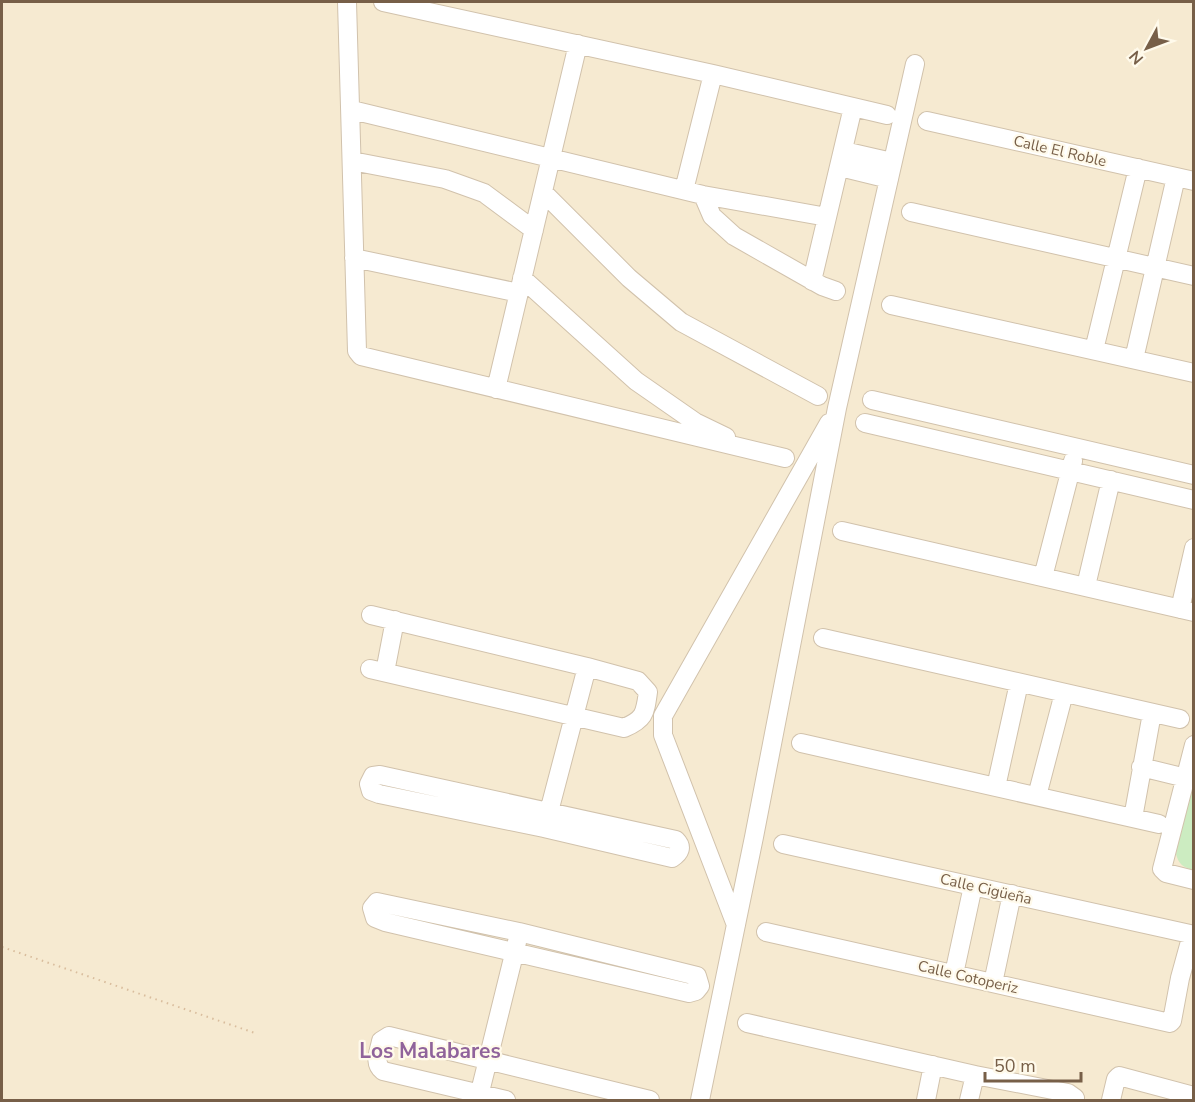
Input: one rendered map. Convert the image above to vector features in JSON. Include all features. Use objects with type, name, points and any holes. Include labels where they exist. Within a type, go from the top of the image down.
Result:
[{"type":"street","points":[[347,2],[357,351],[361,356],[785,458]]},
{"type":"street","points":[[383,2],[714,74],[887,115]]},
{"type":"street","points":[[496,389],[578,44]]},
{"type":"street","points":[[691,1101],[702,1092],[837,408],[915,64]]},
{"type":"street","points":[[684,190],[714,74]]},
{"type":"street","points":[[812,281],[853,107]]},
{"type":"street","points":[[351,110],[703,195],[827,217]]},
{"type":"street","name":"Calle El Roble","points":[[927,121],[1185,179]]},
{"type":"street","points":[[842,159],[891,171]]},
{"type":"street","points":[[352,162],[445,179],[484,193],[534,230]]},
{"type":"street","points":[[1094,350],[1138,168]]},
{"type":"street","points":[[1134,359],[1155,268],[1185,179]]},
{"type":"street","points":[[543,192],[629,278],[681,322],[818,396]]},
{"type":"street","points":[[703,195],[712,216],[734,236],[812,281],[836,291]]},
{"type":"street","points":[[910,212],[1194,276]]},
{"type":"street","points":[[354,258],[520,285],[636,381],[695,422],[755,451]]},
{"type":"street","points":[[891,304],[1194,373]]},
{"type":"street","points":[[872,400],[1194,475]]},
{"type":"street","points":[[736,925],[663,735],[663,716],[837,408]]},
{"type":"street","points":[[866,423],[1194,500]]},
{"type":"street","points":[[1043,577],[1076,448]]},
{"type":"street","points":[[1086,586],[1111,480]]},
{"type":"street","points":[[842,531],[1187,610],[1193,553]]},
{"type":"street","points":[[371,615],[394,620],[587,667],[638,681],[648,692],[645,710],[638,722],[624,728],[378,670],[394,620]]},
{"type":"street","points":[[823,638],[1180,719]]},
{"type":"street","points":[[546,819],[576,716],[587,667]]},
{"type":"street","points":[[996,787],[1019,683]]},
{"type":"street","points":[[1036,796],[1064,693]]},
{"type":"street","points":[[645,710],[663,716]]},
{"type":"street","points":[[1133,818],[1152,713]]},
{"type":"street","points":[[801,743],[1159,824]]},
{"type":"street","points":[[1194,745],[1162,869],[1166,873],[1194,880]]},
{"type":"street","points":[[1141,767],[1186,778]]},
{"type":"street","points":[[546,819],[381,775],[373,776],[369,784],[371,791],[379,794],[546,819],[676,840],[681,849],[672,858],[546,819]]},
{"type":"street","name":"Calle Cigüeña","points":[[783,844],[1190,934],[1187,980]]},
{"type":"street","points":[[954,974],[973,886]]},
{"type":"street","points":[[993,983],[1012,894]]},
{"type":"street","points":[[377,902],[519,932],[697,976],[699,986],[696,991],[689,993],[385,922],[375,918],[372,908],[377,902]]},
{"type":"street","points":[[479,1097],[519,932]]},
{"type":"street","name":"Calle Cotoperiz","points":[[766,932],[1170,1023],[1187,980]]},
{"type":"street","points":[[747,1023],[975,1075],[1068,1093],[1075,1098],[1074,1101]]},
{"type":"street","points":[[506,1101],[479,1097],[383,1071],[376,1063],[381,1041],[389,1036],[650,1101]]},
{"type":"street","points":[[926,1101],[933,1065]]},
{"type":"street","points":[[969,1101],[975,1075]]},
{"type":"street","points":[[1111,1101],[1116,1078],[1119,1076],[1194,1096]]},
{"type":"path","points":[[2,947],[255,1033]]},
{"type":"shaded area","points":[[2,2],[1193,2],[1193,1100],[2,1100]]},
{"type":"green space","points":[[1193,780],[1193,870],[1182,865],[1176,854]]},
{"type":"district","name":"Los Malabares","points":[[430,1051]]}]
